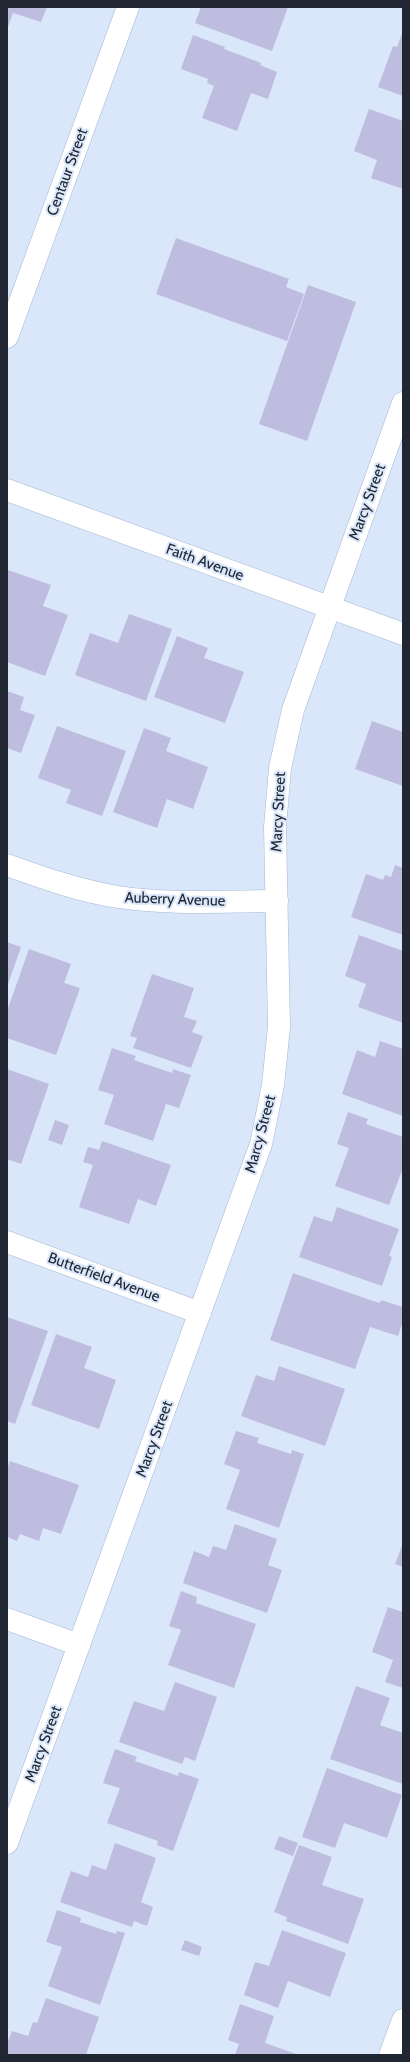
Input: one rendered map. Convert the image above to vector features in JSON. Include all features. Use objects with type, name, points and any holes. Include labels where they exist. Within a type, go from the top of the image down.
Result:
[{"type":"street","name":"Centaur Street","points":[[7,337],[128,7]]},
{"type":"street","name":"Marcy Street","points":[[7,1843],[261,1144],[273,1086],[279,1027],[275,827],[280,768],[293,710],[328,607],[403,403]]},
{"type":"street","name":"Faith Avenue","points":[[7,490],[403,634]]},
{"type":"street","name":"Auberry Avenue","points":[[7,865],[52,882],[118,897],[177,902],[276,900]]},
{"type":"street","name":"Butterfield Avenue","points":[[7,1242],[200,1313]]},
{"type":"street","points":[[7,1619],[79,1645]]},
{"type":"street","points":[[390,2055],[403,2020]]},
{"type":"building","points":[[7,7],[47,7],[41,22],[13,13],[7,30]]},
{"type":"building","points":[[201,7],[288,7],[272,51],[195,23]]},
{"type":"building","points":[[403,31],[403,96],[378,87],[393,46],[397,47]]},
{"type":"building","points":[[193,35],[225,47],[224,49],[261,63],[260,65],[277,72],[268,99],[251,93],[237,131],[202,118],[214,86],[207,83],[208,79],[181,69]]},
{"type":"building","points":[[369,109],[403,121],[403,189],[371,178],[377,160],[354,151]]},
{"type":"building","points":[[176,238],[289,279],[286,287],[304,294],[287,341],[156,294]]},
{"type":"building","points":[[308,285],[356,302],[307,441],[259,424]]},
{"type":"building","points":[[8,570],[51,585],[43,606],[68,615],[45,676],[7,662]]},
{"type":"building","points":[[129,614],[172,629],[146,701],[75,675],[90,633],[118,643]]},
{"type":"building","points":[[177,636],[208,648],[204,658],[244,672],[225,723],[154,697]]},
{"type":"building","points":[[7,691],[24,697],[20,710],[35,715],[21,753],[7,748]]},
{"type":"building","points":[[372,721],[403,732],[403,786],[355,769]]},
{"type":"building","points":[[57,726],[126,751],[102,816],[66,803],[71,790],[38,778]]},
{"type":"building","points":[[144,728],[171,738],[166,751],[208,767],[193,809],[167,799],[157,828],[113,812]]},
{"type":"building","points":[[395,865],[403,868],[403,935],[351,917],[366,874],[383,880],[385,875],[391,877]]},
{"type":"building","points":[[359,935],[403,951],[403,1023],[358,1007],[366,984],[345,976]]},
{"type":"building","points":[[7,942],[21,947],[7,987]]},
{"type":"building","points":[[29,949],[71,964],[64,983],[80,988],[56,1055],[7,1038],[7,1011]]},
{"type":"building","points":[[152,974],[194,988],[184,1017],[197,1021],[192,1032],[203,1036],[191,1068],[133,1048],[137,1038],[130,1036]]},
{"type":"building","points":[[380,1041],[403,1049],[403,1116],[342,1094],[357,1050],[375,1057]]},
{"type":"building","points":[[112,1048],[136,1056],[134,1060],[172,1073],[173,1069],[191,1075],[179,1108],[166,1104],[153,1141],[104,1124],[114,1095],[98,1090]]},
{"type":"building","points":[[7,1069],[49,1084],[21,1164],[7,1159]]},
{"type":"building","points":[[348,1112],[368,1119],[366,1124],[403,1137],[403,1168],[389,1205],[335,1186],[349,1148],[337,1144]]},
{"type":"building","points":[[55,1120],[69,1125],[62,1145],[48,1140]]},
{"type":"building","points":[[102,1141],[171,1165],[156,1206],[138,1199],[129,1224],[79,1207],[93,1165],[83,1162],[88,1147],[99,1150]]},
{"type":"building","points":[[337,1207],[399,1229],[389,1256],[392,1257],[382,1286],[299,1257],[314,1216],[332,1222]]},
{"type":"building","points":[[293,1273],[373,1301],[380,1303],[381,1300],[403,1307],[403,1321],[398,1336],[370,1327],[355,1369],[270,1340]]},
{"type":"building","points":[[7,1317],[48,1331],[15,1424],[7,1421]]},
{"type":"building","points":[[56,1334],[92,1347],[84,1368],[116,1380],[99,1429],[31,1405]]},
{"type":"building","points":[[279,1366],[345,1389],[325,1446],[241,1416],[256,1375],[274,1381]]},
{"type":"building","points":[[236,1431],[259,1438],[257,1443],[291,1454],[292,1450],[304,1454],[279,1528],[226,1509],[240,1470],[224,1464]]},
{"type":"building","points":[[10,1461],[79,1485],[61,1534],[43,1528],[39,1541],[20,1534],[17,1541],[7,1537],[7,1469]]},
{"type":"building","points":[[235,1524],[277,1539],[268,1565],[282,1570],[267,1613],[183,1583],[194,1551],[209,1557],[213,1546],[226,1550]]},
{"type":"building","points":[[403,1543],[403,1567],[395,1564]]},
{"type":"building","points":[[181,1591],[197,1597],[196,1603],[256,1624],[234,1688],[168,1665],[181,1630],[169,1626]]},
{"type":"building","points":[[388,1607],[403,1612],[403,1688],[385,1682],[393,1660],[372,1652]]},
{"type":"building","points":[[175,1682],[217,1697],[195,1761],[185,1757],[182,1764],[119,1742],[134,1701],[164,1711]]},
{"type":"building","points":[[356,1686],[390,1698],[380,1725],[403,1733],[403,1784],[330,1759]]},
{"type":"building","points":[[115,1749],[137,1757],[135,1761],[178,1776],[179,1772],[199,1779],[173,1851],[157,1845],[158,1841],[107,1823],[120,1788],[103,1783]]},
{"type":"building","points":[[327,1768],[402,1795],[387,1838],[344,1823],[335,1848],[302,1837]]},
{"type":"building","points":[[279,1836],[298,1843],[293,1856],[274,1849]]},
{"type":"building","points":[[115,1843],[156,1858],[141,1902],[153,1907],[147,1926],[134,1921],[132,1927],[60,1902],[71,1871],[88,1877],[92,1865],[106,1870]]},
{"type":"building","points":[[299,1845],[332,1857],[322,1885],[364,1899],[348,1944],[286,1921],[287,1917],[274,1912]]},
{"type":"building","points":[[57,1910],[81,1918],[80,1922],[116,1934],[117,1931],[125,1933],[100,2005],[48,1986],[62,1947],[46,1942]]},
{"type":"building","points":[[282,1930],[346,1953],[330,1997],[288,1981],[278,2008],[244,1995],[255,1962],[269,1966]]},
{"type":"building","points":[[185,1940],[202,1947],[199,1956],[181,1950]]},
{"type":"building","points":[[46,1998],[99,2017],[86,2055],[7,2055],[7,2044],[12,2031],[28,2036],[33,2022],[37,2023]]},
{"type":"building","points":[[240,2004],[274,2016],[265,2043],[299,2055],[235,2055],[239,2044],[228,2040]]}]
